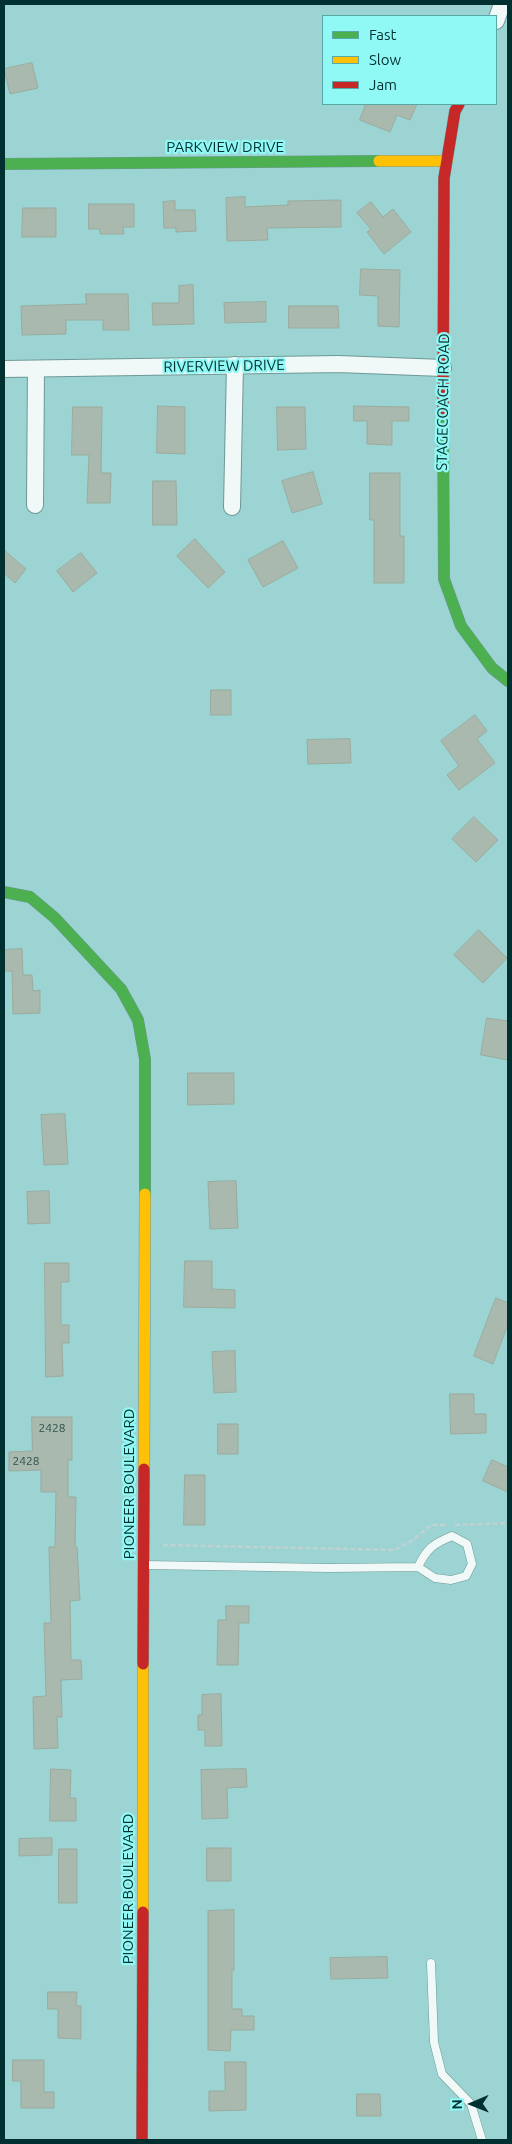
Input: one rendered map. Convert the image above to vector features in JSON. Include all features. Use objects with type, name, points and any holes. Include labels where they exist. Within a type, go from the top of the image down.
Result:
[{"type":"street","points":[[497,18],[502,4]]},
{"type":"street","name":"STAGECOACH ROAD","points":[[458,105],[455,111],[444,178],[442,490],[444,579],[461,626],[492,668],[508,681]]},
{"type":"street","name":"PARKVIEW DRIVE","points":[[4,164],[447,161]]},
{"type":"street","name":"RIVERVIEW DRIVE","points":[[4,369],[338,364],[443,368]]},
{"type":"street","points":[[232,507],[235,366]]},
{"type":"street","points":[[34,505],[36,369]]},
{"type":"street","name":"PIONEER BOULEVARD","points":[[4,892],[30,897],[55,918],[121,989],[138,1020],[145,1059],[142,2140]]},
{"type":"lane","points":[[144,1564],[329,1568],[418,1567],[435,1578],[451,1580],[466,1576],[472,1564],[467,1544],[452,1536],[433,1544],[423,1556],[418,1567]]},
{"type":"lane","points":[[431,1963],[434,2042],[442,2074],[471,2104],[482,2140]]},
{"type":"path","points":[[163,1545],[394,1550],[413,1540],[431,1525],[508,1523]]},
{"type":"building","points":[[32,63],[38,88],[10,94],[4,69]]},
{"type":"building","points":[[366,105],[417,105],[410,120],[397,115],[390,132],[360,120]]},
{"type":"building","points":[[245,197],[245,207],[288,205],[288,201],[341,200],[341,227],[267,228],[268,240],[227,241],[226,198]]},
{"type":"building","points":[[175,201],[175,210],[195,210],[196,231],[176,232],[176,228],[164,228],[163,202]]},
{"type":"building","points":[[371,202],[383,217],[393,209],[411,232],[384,254],[367,232],[371,229],[357,213]]},
{"type":"building","points":[[89,204],[134,204],[134,227],[123,227],[124,234],[100,234],[100,229],[89,229]]},
{"type":"building","points":[[23,208],[56,208],[56,237],[22,237]]},
{"type":"building","points":[[361,269],[400,270],[399,327],[378,326],[378,296],[360,295]]},
{"type":"building","points":[[193,285],[194,324],[153,325],[152,303],[179,303],[179,286]]},
{"type":"building","points":[[86,294],[128,294],[129,330],[103,330],[103,320],[66,320],[66,334],[22,335],[21,306],[86,304]]},
{"type":"building","points":[[266,302],[266,322],[225,323],[224,303]]},
{"type":"building","points":[[289,306],[338,306],[339,328],[289,328]]},
{"type":"building","points":[[158,406],[185,407],[185,454],[157,453]]},
{"type":"building","points":[[354,406],[409,407],[409,421],[392,421],[392,445],[367,444],[367,421],[354,421]]},
{"type":"building","points":[[73,407],[102,407],[101,473],[111,473],[110,503],[87,503],[89,455],[72,455]]},
{"type":"building","points":[[277,407],[305,407],[306,449],[278,450]]},
{"type":"building","points":[[313,472],[322,504],[292,513],[282,481]]},
{"type":"building","points":[[370,473],[400,473],[400,536],[404,536],[404,583],[374,583],[374,520],[370,520]]},
{"type":"building","points":[[153,481],[176,481],[177,525],[153,525]]},
{"type":"building","points":[[195,539],[225,572],[208,588],[177,556]]},
{"type":"building","points":[[283,541],[298,568],[263,587],[248,560]]},
{"type":"building","points":[[4,550],[26,569],[15,583],[4,573]]},
{"type":"building","points":[[81,553],[97,573],[73,592],[57,571]]},
{"type":"building","points":[[211,690],[231,690],[231,715],[211,715]]},
{"type":"building","points":[[475,715],[487,731],[477,739],[495,763],[459,790],[447,775],[459,766],[441,741]]},
{"type":"building","points":[[350,739],[351,763],[308,764],[307,740]]},
{"type":"building","points":[[474,817],[498,840],[476,862],[452,839]]},
{"type":"building","points":[[479,930],[507,958],[483,983],[454,955]]},
{"type":"building","points":[[22,949],[23,975],[32,975],[33,991],[40,990],[40,1013],[13,1014],[12,971],[4,971],[4,950]]},
{"type":"building","points":[[487,1018],[508,1021],[508,1060],[481,1055]]},
{"type":"building","points":[[188,1073],[234,1073],[234,1104],[188,1105]]},
{"type":"building","points":[[65,1114],[68,1164],[44,1165],[41,1115]]},
{"type":"building","points":[[236,1181],[238,1228],[210,1229],[208,1182]]},
{"type":"building","points":[[49,1191],[50,1223],[28,1224],[27,1192]]},
{"type":"building","points":[[185,1261],[212,1261],[212,1289],[235,1290],[235,1308],[184,1307]]},
{"type":"building","points":[[45,1263],[69,1263],[69,1282],[61,1282],[61,1325],[69,1325],[69,1343],[62,1343],[63,1376],[46,1377]]},
{"type":"building","points":[[496,1298],[508,1303],[508,1324],[493,1364],[474,1356]]},
{"type":"building","points":[[235,1351],[236,1392],[214,1393],[212,1352]]},
{"type":"building","points":[[450,1394],[474,1394],[474,1414],[486,1414],[486,1433],[451,1434]]},
{"type":"building","points":[[32,1417],[72,1417],[72,1460],[68,1460],[68,1497],[76,1497],[75,1547],[77,1547],[80,1600],[70,1601],[71,1660],[81,1660],[82,1679],[61,1680],[62,1717],[57,1717],[58,1748],[34,1749],[33,1697],[46,1696],[44,1623],[51,1623],[49,1547],[55,1547],[56,1492],[41,1492],[41,1470],[9,1471],[9,1452],[32,1451]]},
{"type":"building","points":[[218,1424],[238,1424],[238,1454],[218,1454]]},
{"type":"building","points":[[492,1460],[508,1467],[508,1492],[483,1481]]},
{"type":"building","points":[[185,1475],[205,1475],[205,1525],[184,1525]]},
{"type":"building","points":[[226,1606],[249,1606],[249,1623],[239,1623],[238,1665],[217,1665],[218,1620],[226,1620]]},
{"type":"building","points":[[221,1694],[222,1746],[205,1746],[205,1730],[198,1730],[198,1715],[202,1715],[202,1695]]},
{"type":"building","points":[[51,1769],[71,1770],[70,1798],[76,1798],[76,1821],[50,1821]]},
{"type":"building","points":[[246,1769],[247,1787],[227,1788],[228,1818],[202,1819],[201,1770]]},
{"type":"building","points":[[52,1838],[52,1855],[19,1856],[19,1839]]},
{"type":"building","points":[[207,1848],[231,1848],[231,1881],[207,1881]]},
{"type":"building","points":[[59,1849],[77,1849],[77,1903],[59,1903]]},
{"type":"building","points":[[234,1910],[232,2009],[242,2009],[242,2016],[254,2016],[254,2030],[231,2030],[230,2051],[208,2050],[208,1911]]},
{"type":"building","points":[[387,1957],[388,1978],[331,1979],[330,1958]]},
{"type":"building","points":[[48,1992],[77,1992],[76,2006],[81,2006],[81,2039],[58,2038],[58,2009],[48,2009]]},
{"type":"building","points":[[13,2060],[44,2060],[44,2092],[54,2092],[54,2108],[21,2108],[21,2081],[13,2081]]},
{"type":"building","points":[[225,2062],[246,2062],[246,2110],[209,2111],[209,2091],[225,2091]]},
{"type":"building","points":[[357,2094],[380,2094],[381,2116],[357,2116]]},
{"type":"traffic: fast","points":[[4,164],[379,161]]},
{"type":"traffic: fast","points":[[443,414],[444,579],[461,626],[492,668],[508,681]]},
{"type":"traffic: fast","points":[[4,892],[30,897],[55,918],[121,989],[138,1020],[145,1059],[145,1194]]},
{"type":"traffic: slow","points":[[379,161],[447,161]]},
{"type":"traffic: slow","points":[[144,1469],[145,1194]]},
{"type":"traffic: slow","points":[[143,1664],[143,1912]]},
{"type":"traffic: jam","points":[[443,414],[444,178],[455,111],[458,105]]},
{"type":"traffic: jam","points":[[143,1664],[144,1469]]},
{"type":"traffic: jam","points":[[142,2140],[143,1912]]}]
